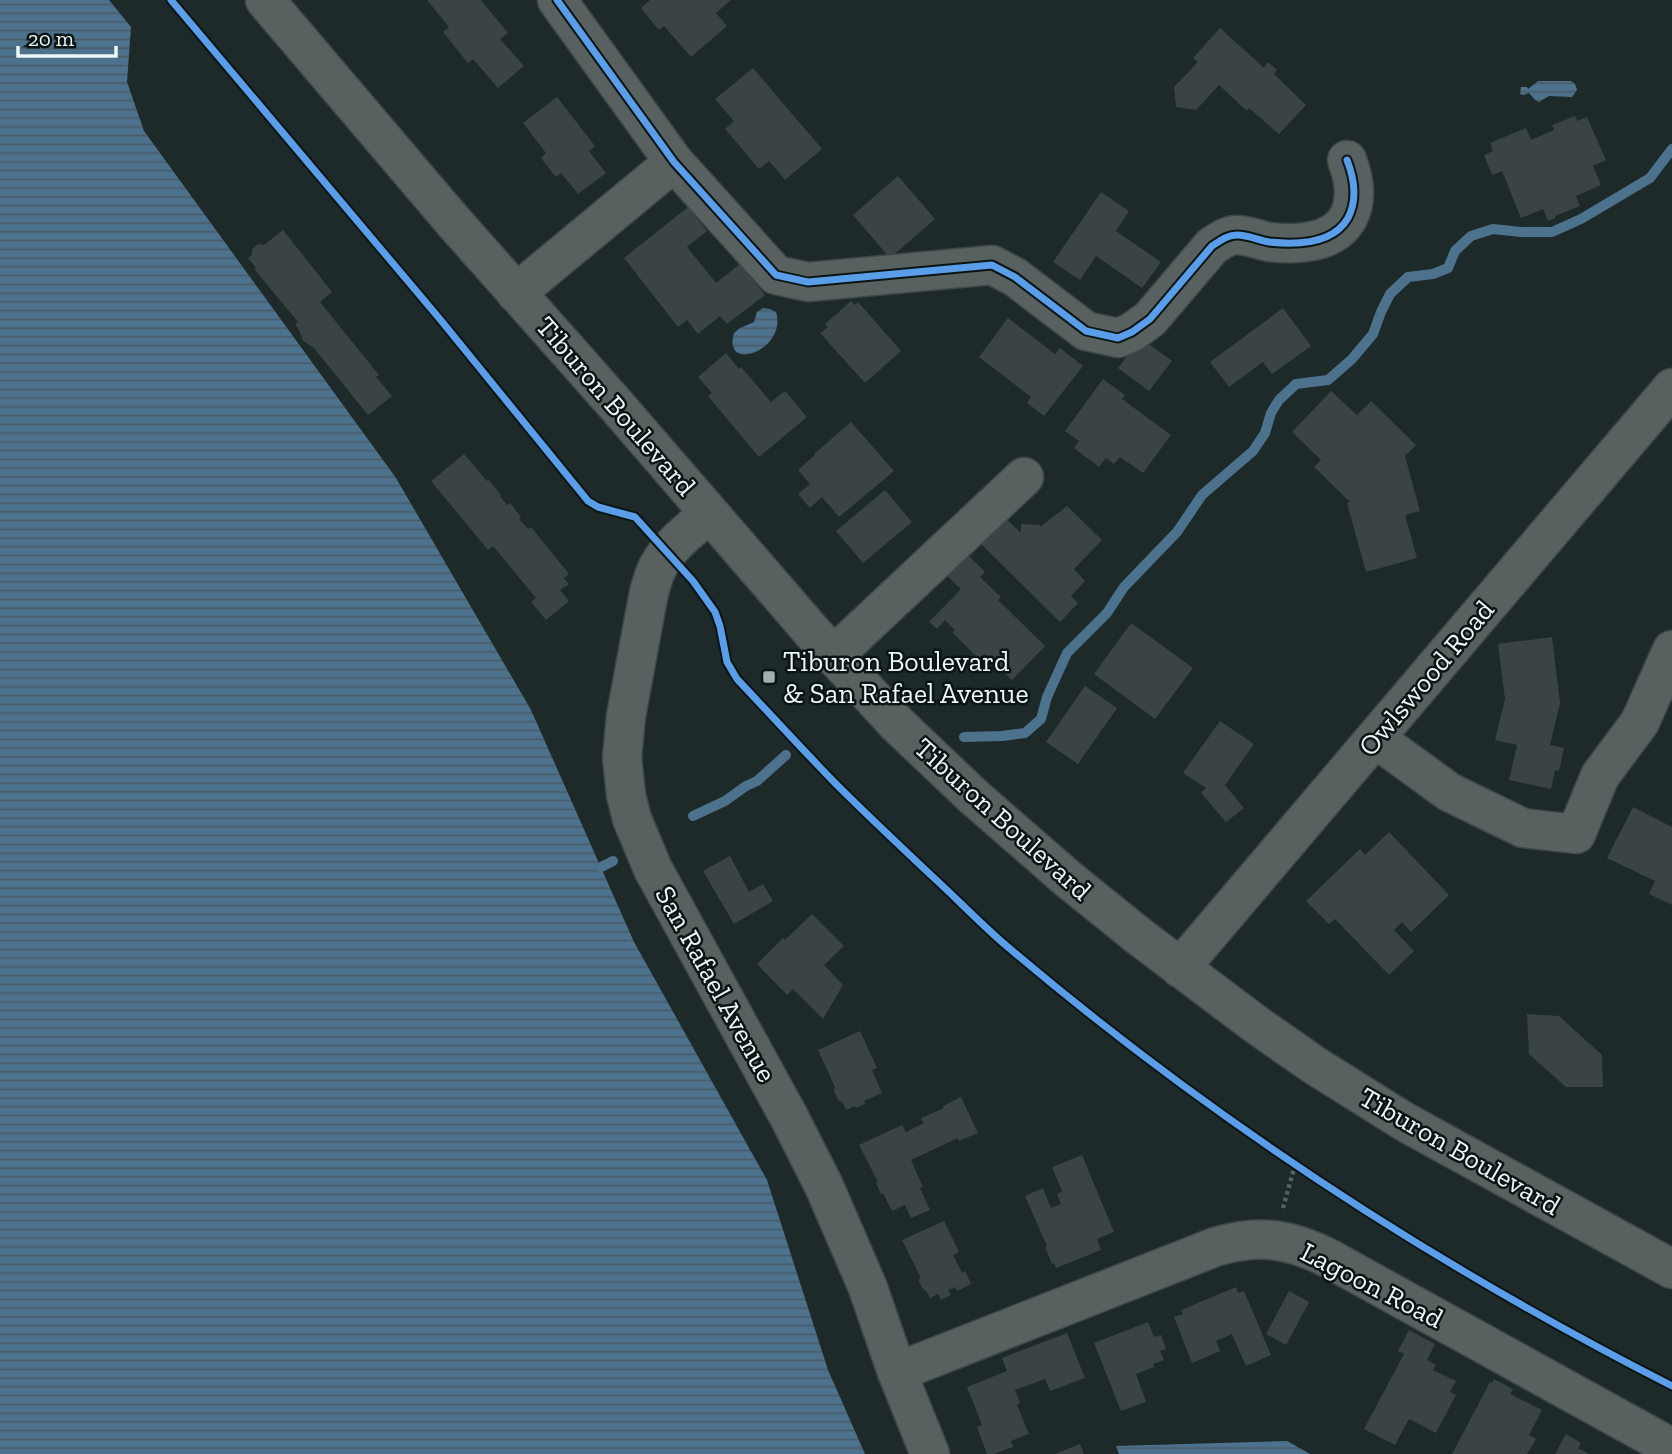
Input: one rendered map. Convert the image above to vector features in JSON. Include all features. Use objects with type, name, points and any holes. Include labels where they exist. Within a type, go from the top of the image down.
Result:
[{"type":"street","name":"Tiburon Boulevard","points":[[265,0],[452,220],[608,395],[833,656],[897,724],[974,797],[1068,879],[1180,968],[1284,1045],[1354,1091],[1458,1152],[1672,1269]]},
{"type":"street","points":[[557,0],[674,162],[776,275],[808,282],[992,265],[1015,277],[1086,331],[1118,338],[1132,332],[1150,318],[1212,246],[1223,239],[1234,235],[1267,242],[1295,243],[1325,238],[1338,231],[1352,211],[1354,197],[1347,160]]},
{"type":"street","points":[[516,293],[674,162]]},
{"type":"street","name":"Owlswood Road","points":[[1180,968],[1672,388]]},
{"type":"street","points":[[833,656],[1024,477]]},
{"type":"street","name":"San Rafael Avenue","points":[[709,513],[668,552],[651,584],[626,716],[622,757],[626,795],[632,819],[653,869],[824,1186],[868,1288],[897,1372],[930,1454]]},
{"type":"street","points":[[1375,738],[1449,792],[1523,828],[1576,834],[1600,776],[1640,722],[1672,650]]},
{"type":"street","name":"Lagoon Road","points":[[897,1372],[1215,1247],[1246,1240],[1278,1240],[1296,1244],[1330,1259],[1672,1448]]},
{"type":"path","points":[[1283,1157],[1304,1171]]},
{"type":"path","points":[[1278,1240],[1285,1199],[1295,1165]]},
{"type":"water","points":[[0,0],[109,0],[131,27],[127,82],[144,131],[396,478],[531,710],[634,942],[767,1180],[828,1370],[865,1454],[0,1454]]},
{"type":"water","points":[[1538,81],[1571,81],[1577,90],[1572,97],[1549,96],[1539,102],[1529,93],[1520,94],[1521,87],[1528,89]]},
{"type":"water","points":[[763,308],[776,312],[777,325],[773,337],[755,352],[737,352],[733,345],[734,333],[754,322],[757,312]]},
{"type":"water","points":[[1287,1441],[1310,1454],[1119,1454],[1116,1446]]},
{"type":"building","points":[[427,0],[481,0],[508,33],[500,39],[524,66],[498,88],[473,59],[468,63],[443,32],[449,27]]},
{"type":"building","points":[[650,0],[731,0],[716,13],[727,26],[691,57],[664,26],[659,30],[641,8]]},
{"type":"building","points":[[1220,28],[1264,68],[1268,62],[1277,70],[1274,74],[1306,105],[1279,134],[1249,108],[1247,111],[1219,85],[1196,110],[1176,107],[1174,87],[1198,62],[1193,58]]},
{"type":"building","points":[[753,68],[822,149],[785,180],[769,161],[759,169],[725,129],[734,121],[715,99]]},
{"type":"building","points":[[557,97],[595,146],[589,151],[606,173],[578,194],[561,173],[556,177],[541,158],[546,153],[523,123]]},
{"type":"building","points":[[1575,116],[1577,121],[1587,117],[1606,160],[1593,166],[1601,185],[1576,196],[1580,206],[1548,221],[1543,209],[1521,218],[1502,171],[1492,175],[1484,155],[1493,151],[1490,143],[1526,128],[1531,140],[1554,130],[1552,125]]},
{"type":"building","points":[[898,176],[935,219],[890,258],[853,215]]},
{"type":"building","points":[[1101,192],[1129,211],[1116,231],[1161,262],[1142,288],[1096,256],[1080,280],[1053,262]]},
{"type":"building","points":[[688,207],[707,231],[687,247],[716,283],[740,264],[765,295],[727,324],[720,316],[698,334],[687,320],[678,327],[624,258]]},
{"type":"building","points":[[283,230],[332,292],[320,302],[379,375],[376,377],[392,396],[368,415],[314,348],[303,341],[295,324],[298,322],[248,258],[258,244],[264,245]]},
{"type":"building","points":[[851,301],[855,305],[858,302],[901,351],[865,383],[820,333],[828,327],[825,324]]},
{"type":"building","points":[[1283,308],[1311,346],[1272,374],[1263,362],[1229,387],[1210,362]]},
{"type":"building","points":[[1008,318],[1055,354],[1060,348],[1083,366],[1044,416],[1027,403],[1031,397],[979,357]]},
{"type":"building","points":[[1141,338],[1172,361],[1149,391],[1118,368]]},
{"type":"building","points":[[726,353],[771,402],[785,391],[807,417],[759,457],[708,396],[712,393],[698,377]]},
{"type":"building","points":[[1103,379],[1125,395],[1122,399],[1171,435],[1143,473],[1120,457],[1114,464],[1106,458],[1099,467],[1074,448],[1079,441],[1065,431]]},
{"type":"building","points":[[1331,391],[1357,415],[1371,401],[1416,445],[1405,456],[1420,511],[1405,515],[1417,558],[1366,572],[1347,503],[1350,502],[1314,467],[1321,460],[1292,432]]},
{"type":"building","points":[[851,422],[894,471],[839,517],[822,497],[810,508],[798,494],[810,484],[798,470]]},
{"type":"building","points":[[464,454],[487,481],[489,480],[507,505],[510,503],[528,529],[531,527],[569,574],[564,578],[569,584],[560,590],[569,601],[546,620],[531,602],[536,598],[493,546],[488,550],[431,481]]},
{"type":"building","points":[[885,490],[912,522],[863,563],[836,531]]},
{"type":"building","points":[[1067,506],[1102,540],[1074,569],[1085,581],[1071,596],[1078,603],[1060,622],[975,538],[1000,513],[1021,533],[1021,524],[1040,527]]},
{"type":"building","points":[[967,554],[985,572],[980,577],[1001,597],[998,600],[1045,646],[1012,680],[984,654],[979,659],[953,633],[955,630],[945,620],[937,629],[929,622],[961,589],[946,575]]},
{"type":"building","points":[[1131,623],[1193,668],[1155,719],[1094,674]]},
{"type":"building","points":[[1552,637],[1560,703],[1550,745],[1564,748],[1559,771],[1555,770],[1551,789],[1509,780],[1517,745],[1495,740],[1505,699],[1498,644]]},
{"type":"building","points":[[1085,686],[1117,708],[1078,764],[1046,742]]},
{"type":"building","points":[[1220,721],[1254,744],[1225,785],[1244,808],[1226,822],[1201,793],[1206,788],[1183,773]]},
{"type":"building","points":[[1633,807],[1672,827],[1672,905],[1649,894],[1655,881],[1607,858]]},
{"type":"building","points":[[1389,832],[1449,895],[1411,932],[1402,922],[1394,930],[1414,951],[1389,975],[1335,919],[1329,924],[1306,901],[1360,849],[1365,855]]},
{"type":"building","points":[[730,856],[749,892],[763,884],[773,901],[734,924],[703,871]]},
{"type":"building","points":[[812,914],[844,946],[824,965],[843,985],[823,1019],[793,989],[787,995],[757,964]]},
{"type":"building","points":[[1527,1014],[1559,1016],[1602,1055],[1603,1087],[1566,1087],[1529,1054]]},
{"type":"building","points":[[860,1031],[877,1068],[872,1070],[882,1093],[864,1101],[865,1104],[846,1110],[838,1100],[818,1050]]},
{"type":"building","points":[[961,1097],[978,1133],[959,1141],[958,1138],[911,1160],[930,1210],[911,1218],[905,1205],[892,1211],[883,1193],[881,1194],[876,1183],[878,1182],[859,1145],[902,1125],[906,1132],[924,1123],[921,1118]]},
{"type":"building","points":[[1082,1155],[1114,1232],[1097,1239],[1101,1250],[1056,1268],[1025,1196],[1043,1188],[1051,1208],[1061,1204],[1057,1194],[1062,1191],[1052,1167]]},
{"type":"building","points":[[944,1221],[959,1252],[953,1255],[971,1284],[957,1291],[955,1287],[948,1290],[951,1295],[941,1300],[938,1294],[930,1298],[922,1288],[920,1276],[902,1240]]},
{"type":"building","points":[[1236,1287],[1238,1293],[1244,1291],[1271,1355],[1246,1366],[1232,1334],[1216,1341],[1220,1351],[1192,1363],[1174,1317],[1183,1314],[1181,1310]]},
{"type":"building","points":[[1289,1291],[1309,1302],[1286,1345],[1266,1334]]},
{"type":"building","points":[[1148,1322],[1154,1337],[1161,1335],[1166,1349],[1160,1351],[1164,1360],[1136,1374],[1146,1402],[1121,1411],[1094,1343]]},
{"type":"building","points":[[1409,1330],[1435,1344],[1427,1360],[1436,1365],[1433,1370],[1456,1381],[1450,1392],[1456,1395],[1436,1433],[1409,1419],[1395,1445],[1364,1429],[1404,1354],[1398,1351]]},
{"type":"building","points":[[1067,1333],[1085,1378],[1050,1391],[1045,1379],[1015,1390],[1020,1403],[1017,1405],[1029,1434],[1011,1441],[1013,1447],[987,1454],[977,1427],[982,1425],[967,1387],[1007,1371],[1002,1358]]},
{"type":"building","points":[[1494,1379],[1513,1389],[1510,1394],[1542,1410],[1529,1435],[1536,1439],[1527,1454],[1452,1454],[1490,1382]]},
{"type":"building","points":[[1566,1434],[1581,1443],[1578,1448],[1589,1454],[1555,1454]]},
{"type":"building","points":[[1080,1444],[1084,1454],[1055,1454]]},
{"type":"waterway","points":[[964,737],[1025,733],[1041,719],[1047,697],[1067,653],[1107,613],[1124,587],[1177,532],[1202,495],[1253,451],[1265,433],[1271,413],[1279,400],[1296,384],[1328,380],[1352,359],[1373,334],[1390,294],[1408,277],[1433,274],[1448,268],[1455,251],[1471,236],[1493,229],[1552,232],[1581,219],[1650,178],[1672,149]]},
{"type":"waterway","points":[[693,816],[725,801],[757,781],[786,755]]},
{"type":"waterway","points":[[601,867],[613,861]]},
{"type":"cycle path","points":[[171,0],[439,318],[588,501],[598,507],[635,517],[693,581],[715,612],[727,662],[737,679],[835,783],[993,934],[1160,1068],[1324,1184],[1495,1290],[1672,1386]]},
{"type":"cycle path","points":[[557,0],[674,162],[776,275],[808,282],[992,265],[1015,277],[1086,331],[1118,338],[1150,319],[1212,246],[1224,239],[1241,235],[1269,242],[1302,243],[1324,238],[1341,227],[1351,211],[1354,196],[1352,174],[1347,160]]},
{"type":"place","name":"Tiburon Boulevard & San Rafael Avenue","points":[[769,677]]}]
